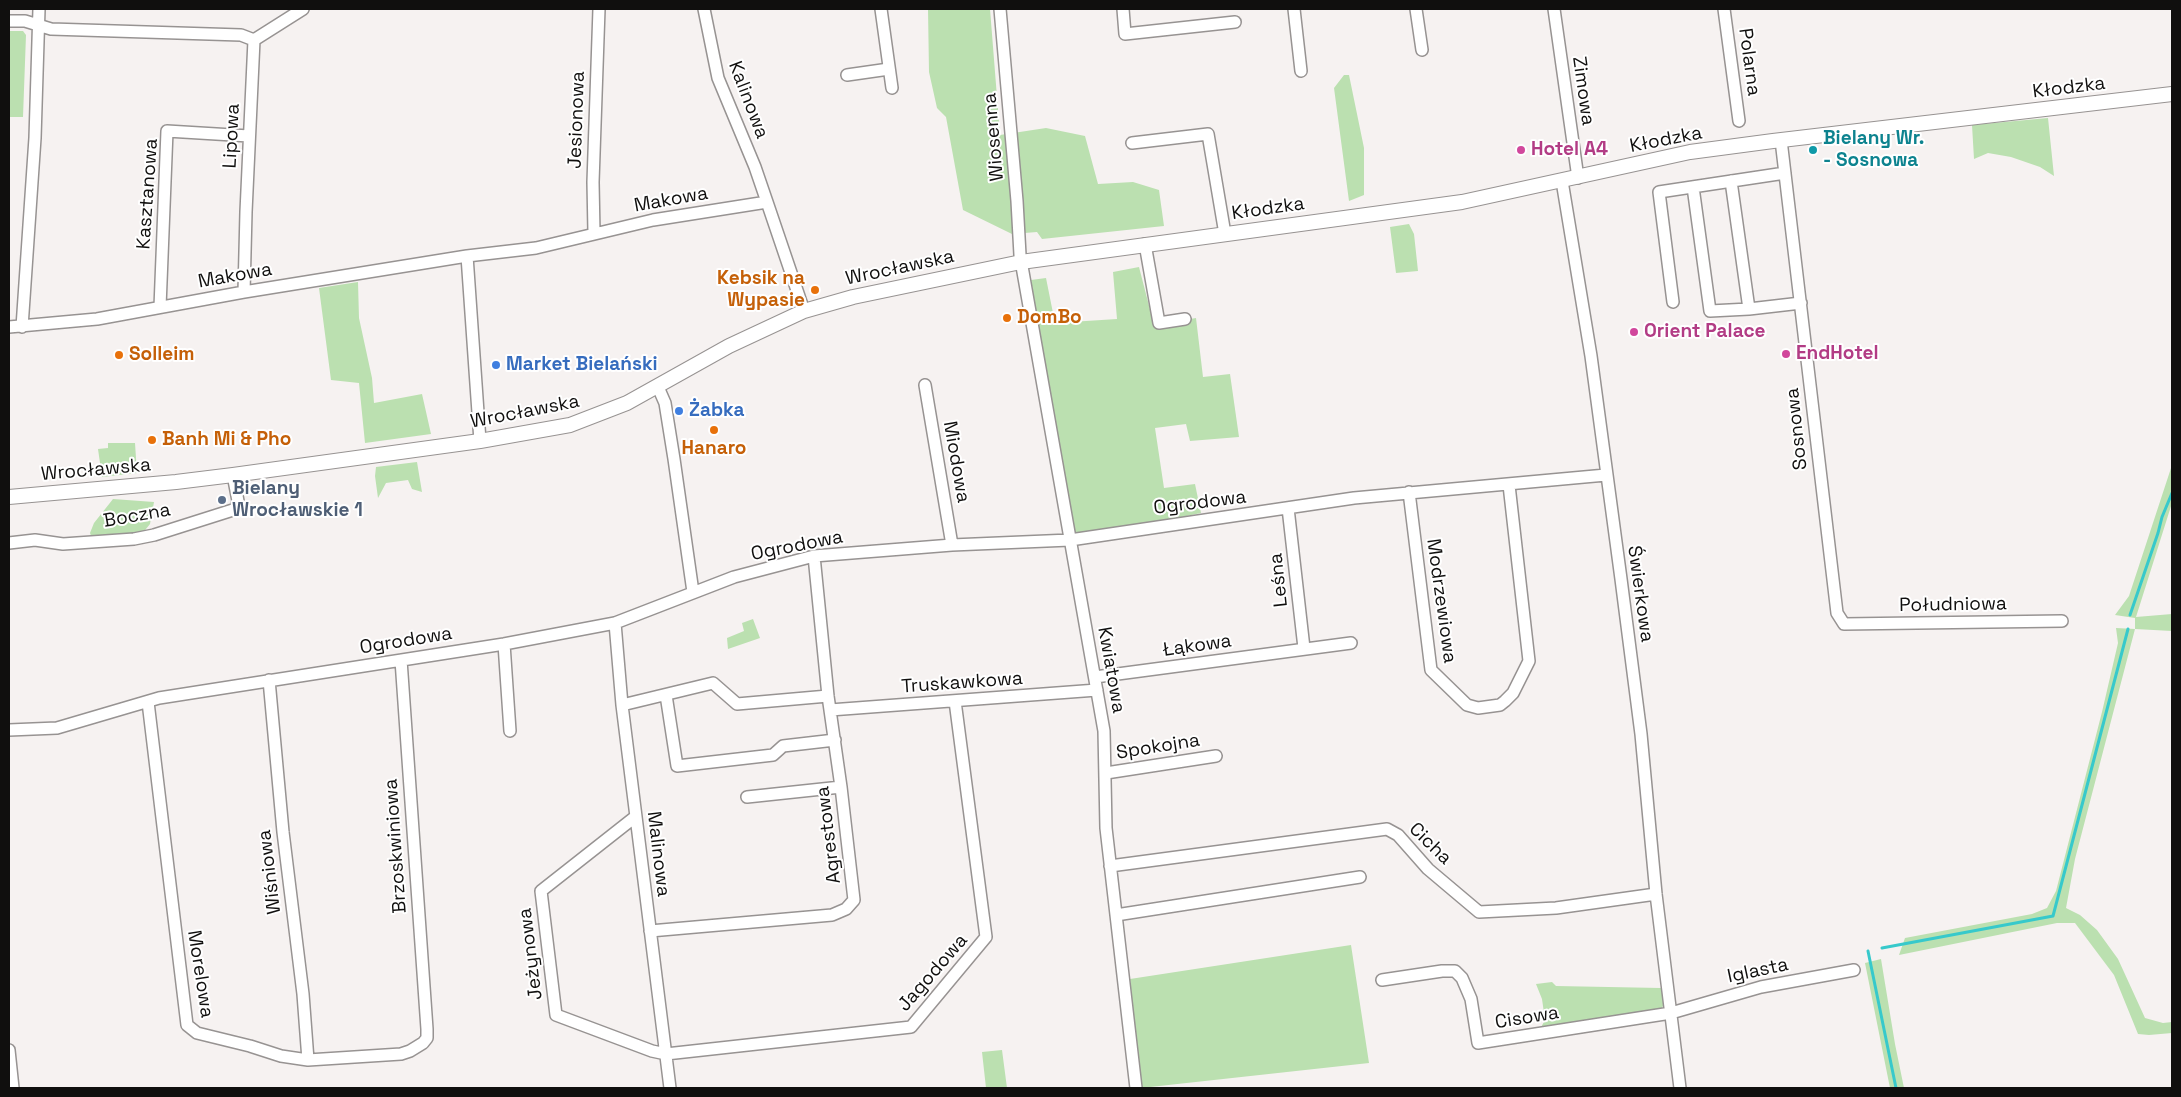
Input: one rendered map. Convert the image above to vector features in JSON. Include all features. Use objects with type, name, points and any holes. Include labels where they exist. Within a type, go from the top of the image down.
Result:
[{"type":"main road","name":"Kłodzka","points":[[1021,262],[1462,202],[1688,153],[1781,140],[2172,94]]},
{"type":"main road","name":"Wrocławska","points":[[9,497],[233,475],[480,441],[570,424],[601,414],[658,387],[729,346],[804,312],[853,297],[1021,262]]},
{"type":"street","points":[[22,326],[35,138],[39,9]]},
{"type":"street","points":[[9,21],[25,21],[51,29],[241,35],[254,40],[303,9]]},
{"type":"street","name":"Jesionowa","points":[[594,233],[593,182],[599,9]]},
{"type":"street","name":"Kalinowa","points":[[704,9],[718,78],[755,167],[767,202]]},
{"type":"street","points":[[881,9],[892,88]]},
{"type":"street","name":"Wiosenna","points":[[1000,9],[1021,262]]},
{"type":"street","points":[[1123,9],[1125,34],[1235,22]]},
{"type":"street","points":[[1294,9],[1301,71]]},
{"type":"street","points":[[1416,9],[1422,50]]},
{"type":"street","name":"Zimowa","points":[[1554,9],[1578,178]]},
{"type":"street","name":"Polarna","points":[[1724,9],[1739,121]]},
{"type":"street","name":"Lipowa","points":[[244,292],[254,40]]},
{"type":"street","points":[[847,75],[889,69]]},
{"type":"street","name":"Kasztanowa","points":[[160,308],[167,131],[249,136]]},
{"type":"street","points":[[1132,143],[1208,134],[1224,234]]},
{"type":"street","name":"Sosnowa","points":[[1781,140],[1837,613],[1844,624]]},
{"type":"street","points":[[1673,302],[1658,192],[1785,173]]},
{"type":"street","name":"Świerkowa","points":[[1562,181],[1593,365],[1641,734],[1656,894],[1680,1088]]},
{"type":"street","points":[[1731,182],[1749,309]]},
{"type":"street","points":[[1693,187],[1710,311],[1801,303]]},
{"type":"street","points":[[767,202],[804,312]]},
{"type":"street","name":"Makowa","points":[[9,327],[97,319],[244,292],[467,256],[549,246],[594,233],[653,220],[767,202]]},
{"type":"street","points":[[1145,244],[1159,323],[1185,319]]},
{"type":"street","points":[[467,256],[480,441]]},
{"type":"street","name":"Kwiatowa","points":[[1021,262],[1104,731],[1106,828],[1136,1088]]},
{"type":"street","name":"Miodowa","points":[[925,385],[952,545]]},
{"type":"street","points":[[658,387],[666,411],[693,592]]},
{"type":"street","name":"Boczna","points":[[9,543],[36,540],[63,544],[134,539],[154,535],[236,509],[238,502],[233,475]]},
{"type":"street","name":"Ogrodowa","points":[[9,730],[57,728],[148,702],[269,680],[504,644],[615,623],[693,592],[771,566],[814,556],[952,545],[1070,540],[1354,498],[1606,475]]},
{"type":"street","name":"Modrzewiowa","points":[[1408,492],[1431,670],[1467,704],[1478,708],[1500,705],[1505,701],[1513,693],[1529,661],[1509,485]]},
{"type":"street","name":"Leśna","points":[[1288,508],[1304,648]]},
{"type":"street","name":"Agrestowa","points":[[650,931],[832,915],[846,909],[854,900],[828,696],[814,556]]},
{"type":"street","name":"Południowa","points":[[1844,624],[2062,621]]},
{"type":"street","name":"Malinowa","points":[[615,623],[635,817],[670,1088]]},
{"type":"street","name":"Łąkowa","points":[[1095,677],[1351,643]]},
{"type":"street","points":[[504,644],[510,731]]},
{"type":"street","name":"Brzoskwiniowa","points":[[401,660],[427,1029]]},
{"type":"street","name":"Wiśniowa","points":[[269,680],[283,832],[303,994],[308,1060]]},
{"type":"street","points":[[622,704],[713,683],[736,704],[828,696]]},
{"type":"street","name":"Truskawkowa","points":[[830,710],[1097,690]]},
{"type":"street","points":[[666,695],[678,766],[773,755],[783,746],[834,740]]},
{"type":"street","name":"Jagodowa","points":[[666,1054],[911,1027],[986,937],[955,701]]},
{"type":"street","name":"Morelowa","points":[[148,702],[187,1026],[197,1033],[281,1056],[308,1060],[410,1052],[427,1038],[427,1029]]},
{"type":"street","name":"Spokojna","points":[[1106,773],[1216,756]]},
{"type":"street","points":[[747,797],[841,787]]},
{"type":"street","name":"Jeżynowa","points":[[635,817],[541,891],[556,1015],[652,1051],[666,1054]]},
{"type":"street","name":"Cicha","points":[[1110,866],[1387,829],[1398,835],[1428,869],[1479,912],[1556,908],[1656,894]]},
{"type":"street","points":[[1116,915],[1360,877]]},
{"type":"street","name":"Iglasta","points":[[1671,1013],[1761,987],[1854,970]]},
{"type":"street","name":"Cisowa","points":[[1382,980],[1442,971],[1455,972],[1462,978],[1471,1000],[1478,1043],[1671,1013]]},
{"type":"street","points":[[9,1050],[13,1088]]},
{"type":"green space","points":[[928,9],[990,9],[1000,135],[1046,128],[1085,136],[1098,184],[1133,182],[1159,190],[1164,226],[1042,239],[1037,232],[1012,234],[963,210],[946,117],[937,108],[929,72]]},
{"type":"green space","points":[[9,31],[23,31],[26,35],[23,117],[9,117]]},
{"type":"green space","points":[[1344,75],[1349,75],[1364,148],[1364,195],[1349,201],[1334,88]]},
{"type":"green space","points":[[2048,118],[2054,176],[2040,167],[2011,157],[1988,153],[1974,159],[1972,125]]},
{"type":"green space","points":[[1409,224],[1414,234],[1418,271],[1396,273],[1390,227]]},
{"type":"green space","points":[[1139,267],[1154,325],[1196,318],[1203,377],[1230,374],[1239,437],[1190,441],[1186,424],[1155,428],[1164,488],[1195,484],[1201,513],[1075,539],[1031,280],[1046,278],[1055,323],[1117,319],[1113,272]]},
{"type":"green space","points":[[358,282],[359,318],[372,378],[374,403],[422,394],[431,434],[365,443],[359,383],[331,380],[319,288]]},
{"type":"green space","points":[[108,443],[135,443],[137,473],[102,477],[98,449],[108,448]]},
{"type":"green space","points":[[417,462],[422,492],[412,489],[408,480],[386,483],[378,498],[375,476],[376,467]]},
{"type":"green space","points":[[2172,465],[2172,503],[2136,617],[2172,614],[2172,631],[2135,629],[2135,618],[2115,615],[2129,596]]},
{"type":"green space","points":[[113,499],[154,502],[150,524],[133,545],[95,547],[90,533],[94,523]]},
{"type":"green space","points":[[753,619],[760,638],[728,649],[727,638],[744,631],[742,623]]},
{"type":"green space","points":[[2116,628],[2135,629],[2075,859],[2066,908],[2080,915],[2097,930],[2118,959],[2145,1018],[2163,1023],[2172,1022],[2172,1033],[2149,1035],[2138,1034],[2114,975],[2075,923],[2057,923],[1899,955],[1905,938],[2032,914],[2047,908],[2056,891],[2102,712],[2118,643]]},
{"type":"green space","points":[[1351,945],[1369,1063],[1141,1088],[1130,979]]},
{"type":"green space","points":[[1881,959],[1904,1088],[1890,1088],[1865,963]]},
{"type":"green space","points":[[1552,982],[1556,986],[1661,988],[1664,1005],[1658,1012],[1539,1031],[1545,1020],[1542,999],[1536,984]]},
{"type":"green space","points":[[1002,1050],[1007,1088],[986,1088],[982,1052]]},
{"type":"waterway","points":[[2130,615],[2162,517],[2172,493]]},
{"type":"waterway","points":[[1882,948],[2053,916],[2128,629]]},
{"type":"waterway","points":[[1868,951],[1896,1088]]},
{"type":"place","name":"Hotel A4","points":[[1521,150]]},
{"type":"place","name":"Bielany Wr. - Sosnowa","points":[[1813,150]]},
{"type":"place","name":"Kebsik na Wypasie","points":[[815,290]]},
{"type":"place","name":"DomBo","points":[[1007,318]]},
{"type":"place","name":"Orient Palace","points":[[1634,332]]},
{"type":"place","name":"EndHotel","points":[[1786,354]]},
{"type":"place","name":"Solleim","points":[[119,355]]},
{"type":"place","name":"Market Bielański","points":[[496,365]]},
{"type":"place","name":"Żabka","points":[[679,411]]},
{"type":"place","name":"Hanaro","points":[[714,430]]},
{"type":"place","name":"Banh Mi & Pho","points":[[152,440]]},
{"type":"place","name":"Bielany Wrocławskie 1","points":[[222,500]]}]
